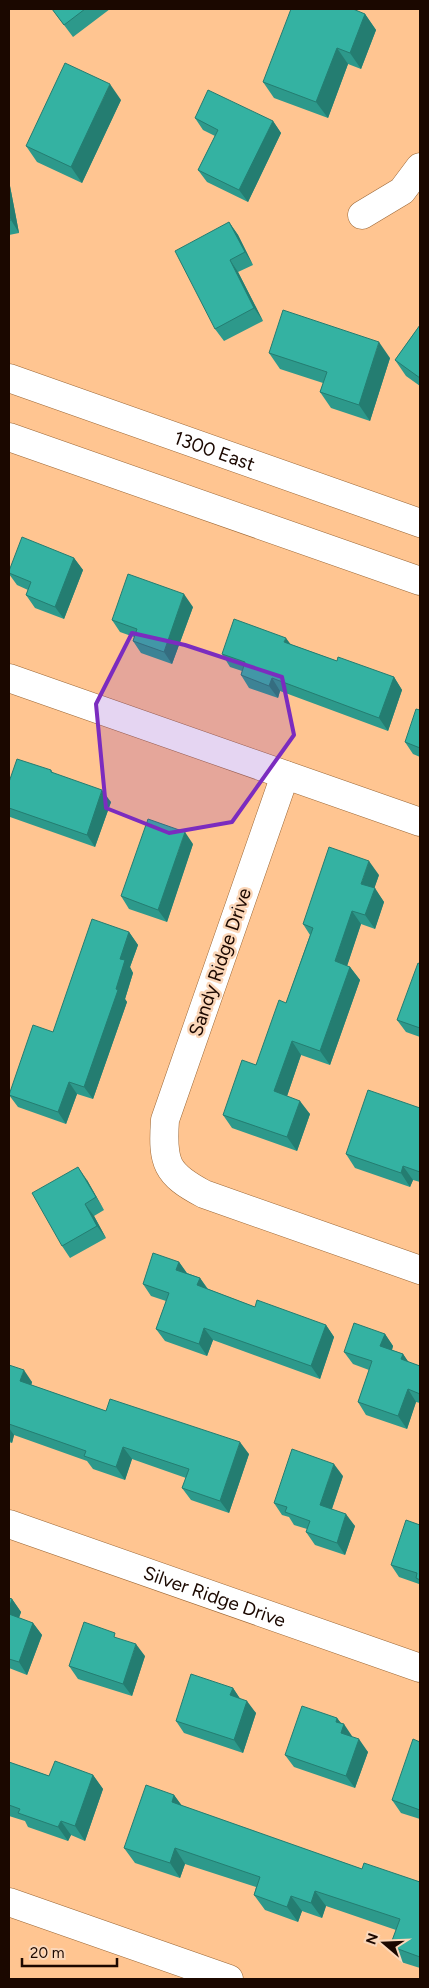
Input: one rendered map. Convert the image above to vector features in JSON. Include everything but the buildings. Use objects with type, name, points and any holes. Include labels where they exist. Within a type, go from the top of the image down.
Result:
[{"type":"street","points":[[362,215],[402,191],[420,167]]},
{"type":"street","name":"1300 East","points":[[9,378],[420,523]]},
{"type":"street","points":[[9,437],[420,581]]},
{"type":"street","points":[[9,678],[420,822]]},
{"type":"street","name":"Sandy Ridge Drive","points":[[285,775],[165,1120],[163,1144],[167,1166],[183,1184],[204,1194],[420,1270]]},
{"type":"street","name":"Silver Ridge Drive","points":[[9,1524],[420,1668]]},
{"type":"street","points":[[9,1902],[229,1979]]},
{"type":"highlighted area","points":[[132,633],[185,645],[282,677],[294,735],[232,822],[169,833],[106,808],[96,704]]}]
